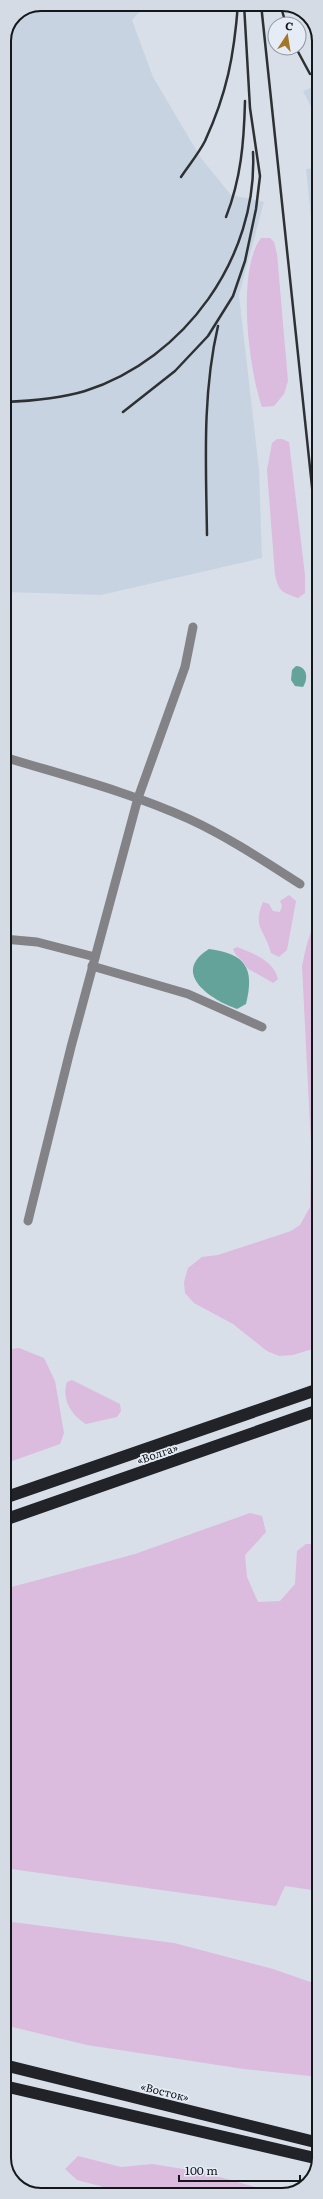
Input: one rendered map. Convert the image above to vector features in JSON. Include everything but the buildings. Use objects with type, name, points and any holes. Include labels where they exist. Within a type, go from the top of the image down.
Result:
[{"type":"highway","name":"«Волга»","points":[[11,1496],[312,1391]]},
{"type":"highway","name":"«Волга»","points":[[11,1518],[312,1412]]},
{"type":"highway","name":"«Восток»","points":[[11,2067],[312,2140]]},
{"type":"highway","points":[[11,2088],[312,2157]]},
{"type":"street","points":[[28,1221],[92,966],[138,798],[185,667],[193,627]]},
{"type":"street","points":[[11,759],[138,798],[196,823],[259,858],[300,884]]},
{"type":"street","points":[[11,940],[36,942],[95,957]]},
{"type":"street","points":[[92,966],[188,994],[262,1026]]},
{"type":"shaded area","points":[[41,11],[140,11],[132,20],[153,77],[201,158],[231,195],[264,202],[239,295],[259,469],[262,558],[101,595],[11,592],[11,41],[16,24],[24,16]]},
{"type":"shaded area","points":[[312,87],[312,109],[303,91]]},
{"type":"shaded area","points":[[312,168],[312,227],[306,169]]},
{"type":"shaded area","points":[[261,238],[270,238],[274,242],[277,254],[288,381],[284,394],[274,406],[262,407],[253,370],[247,321],[249,273],[253,253]]},
{"type":"shaded area","points":[[277,439],[282,439],[289,442],[305,575],[305,593],[298,598],[282,591],[278,585],[275,575],[267,470],[272,443]]},
{"type":"shaded area","points":[[296,666],[303,669],[306,674],[306,680],[303,687],[295,686],[291,680],[292,670]]},
{"type":"shaded area","points":[[289,895],[296,901],[287,950],[279,957],[271,953],[259,923],[260,911],[263,902],[269,904],[273,911],[280,912],[282,906],[280,901]]},
{"type":"shaded area","points":[[312,929],[312,1349],[293,1355],[279,1356],[267,1351],[233,1324],[194,1303],[185,1293],[184,1282],[188,1268],[202,1257],[218,1255],[291,1231],[300,1225],[310,1207],[311,1145],[302,966]]},
{"type":"shaded area","points":[[237,947],[262,958],[272,967],[278,979],[273,983],[247,968],[234,952],[233,949]]},
{"type":"shaded area","points":[[209,949],[231,954],[244,964],[248,972],[249,980],[246,1004],[237,1009],[227,1005],[206,992],[199,985],[194,976],[193,967],[198,958]]},
{"type":"shaded area","points":[[19,1348],[44,1358],[55,1381],[64,1433],[60,1444],[11,1462],[11,1349]]},
{"type":"shaded area","points":[[72,1380],[120,1404],[121,1411],[117,1417],[86,1424],[81,1421],[72,1412],[65,1395],[67,1382]]},
{"type":"shaded area","points":[[250,1513],[262,1516],[266,1532],[245,1555],[247,1577],[258,1602],[280,1601],[295,1584],[297,1551],[306,1544],[312,1544],[312,1890],[285,1886],[276,1906],[11,1869],[11,1587],[135,1554]]},
{"type":"shaded area","points":[[11,1922],[174,1943],[273,1969],[312,1983],[312,2076],[244,2069],[87,2045],[11,2027]]},
{"type":"shaded area","points":[[78,2156],[121,2167],[152,2164],[202,2172],[258,2188],[107,2188],[77,2180],[65,2169]]},
{"type":"railway","points":[[181,177],[205,141],[219,107],[232,58],[237,11]]},
{"type":"railway","points":[[123,412],[175,371],[208,336],[233,296],[245,261],[256,209],[260,176],[250,108],[244,11]]},
{"type":"railway","points":[[262,11],[312,487]]},
{"type":"railway","points":[[282,11],[284,16]]},
{"type":"railway","points":[[300,56],[310,74]]},
{"type":"railway","points":[[226,217],[235,189],[241,160],[245,101]]},
{"type":"railway","points":[[11,402],[65,396],[85,391],[121,376],[154,355],[183,329],[208,299],[228,265],[243,229],[251,191],[253,152]]},
{"type":"railway","points":[[207,535],[207,404],[209,378],[218,326]]}]
